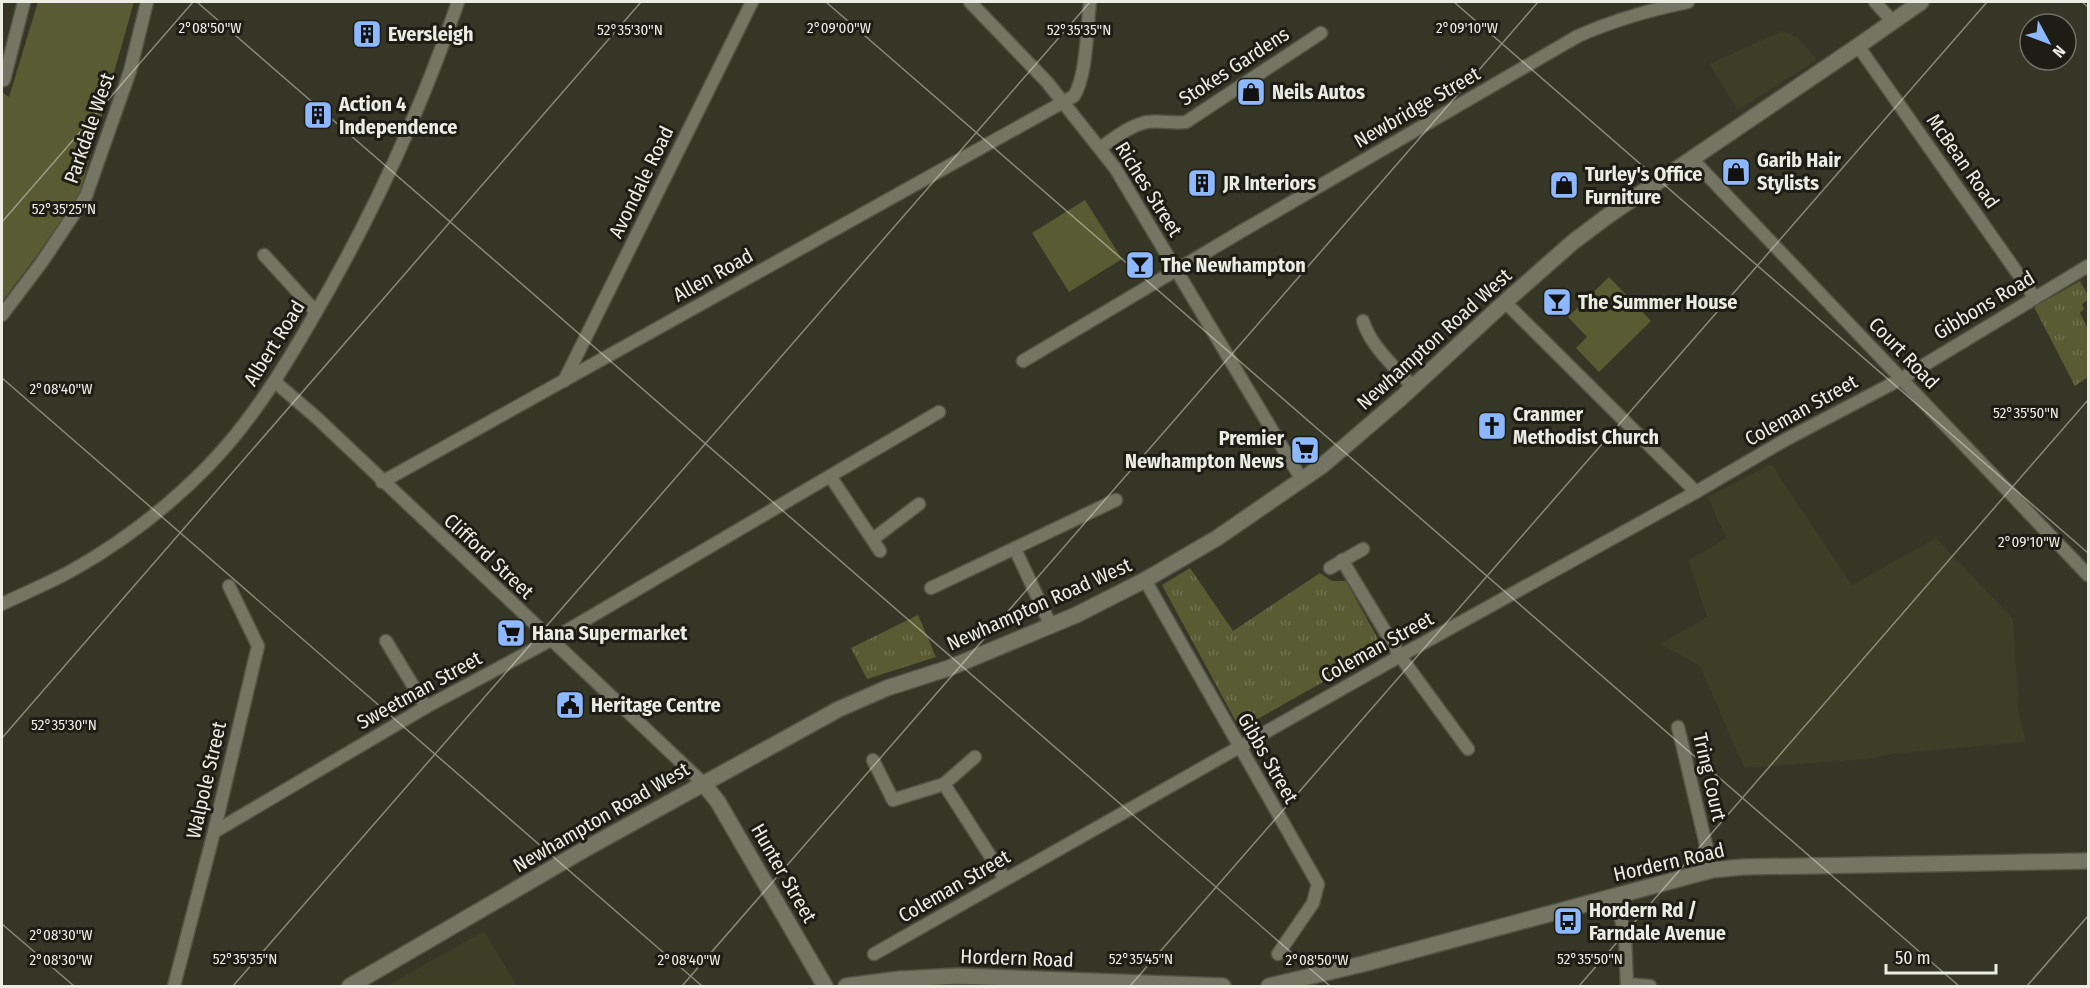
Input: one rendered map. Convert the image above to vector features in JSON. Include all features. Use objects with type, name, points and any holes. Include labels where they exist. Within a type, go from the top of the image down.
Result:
[{"type":"street","points":[[4,80],[24,2]]},
{"type":"street","name":"Parkdale West","points":[[2,315],[42,262],[86,196],[130,71],[147,2]]},
{"type":"street","name":"Albert Road","points":[[2,604],[70,571],[110,548],[147,520],[209,465],[256,409],[275,382],[368,218],[402,147],[458,2]]},
{"type":"street","name":"Avondale Road","points":[[564,381],[752,2]]},
{"type":"street","name":"Riches Street","points":[[970,2],[1064,102],[1101,147],[1302,480]]},
{"type":"street","points":[[1064,102],[1074,96],[1079,89],[1090,2]]},
{"type":"street","name":"Newbridge Street","points":[[1177,270],[1578,36],[1626,16],[1688,2]]},
{"type":"street","points":[[1875,2],[1893,22]]},
{"type":"street","name":"Newhampton Road West","points":[[350,987],[577,854],[839,708],[887,688],[949,668],[1051,626],[1145,580],[1216,538],[1302,480],[1346,446],[1573,242],[1921,2]]},
{"type":"street","name":"Stokes Gardens","points":[[1101,147],[1133,126],[1145,122],[1175,124],[1186,122],[1321,33]]},
{"type":"street","name":"McBean Road","points":[[1858,46],[2035,297]]},
{"type":"street","name":"Allen Road","points":[[382,482],[1064,102]]},
{"type":"street","name":"Court Road","points":[[1692,158],[2088,574]]},
{"type":"street","points":[[264,255],[316,312]]},
{"type":"street","name":"Gibbons Road","points":[[1900,379],[2088,266]]},
{"type":"street","points":[[1023,362],[1177,270]]},
{"type":"street","points":[[1505,302],[1696,492]]},
{"type":"street","points":[[1363,321],[1365,330],[1380,350],[1413,387]]},
{"type":"street","name":"Coleman Street","points":[[874,954],[1785,440],[1900,379]]},
{"type":"street","name":"Clifford Street","points":[[275,382],[317,418],[382,482],[703,783]]},
{"type":"street","name":"Sweetman Street","points":[[214,832],[426,707],[550,640],[939,412]]},
{"type":"street","points":[[830,476],[880,551]]},
{"type":"street","points":[[931,588],[1116,500]]},
{"type":"street","points":[[873,539],[919,504]]},
{"type":"street","points":[[1015,549],[1051,626]]},
{"type":"street","points":[[1330,568],[1363,549]]},
{"type":"street","points":[[1342,560],[1400,656],[1468,748]]},
{"type":"street","name":"Gibbs Street","points":[[1145,580],[1318,884],[1313,903],[1278,954]]},
{"type":"street","name":"Walpole Street","points":[[174,987],[258,646],[229,586]]},
{"type":"street","points":[[386,641],[426,707]]},
{"type":"street","name":"Tring Court","points":[[1678,727],[1712,870]]},
{"type":"street","points":[[873,760],[893,800],[944,784],[975,757]]},
{"type":"street","name":"Hunter Street","points":[[703,783],[718,802],[825,987]]},
{"type":"street","points":[[944,784],[1005,879]]},
{"type":"street","name":"Hordern Road","points":[[1269,987],[1712,870],[1754,867],[2088,861]]},
{"type":"street","points":[[1615,895],[1625,935],[1627,985],[1650,987]]},
{"type":"street","name":"Hordern Road","points":[[846,987],[927,976],[1088,984],[1223,987]]},
{"type":"shaded area","points":[[1783,31],[1797,37],[1817,60],[1738,110],[1709,64]]},
{"type":"shaded area","points":[[1771,464],[1852,585],[1936,538],[2013,619],[2019,714],[2026,742],[1890,754],[1869,759],[1744,768],[1700,666],[1660,644],[1707,617],[1689,560],[1726,538],[1708,497]]},
{"type":"shaded area","points":[[484,931],[517,986],[387,986],[424,965]]},
{"type":"green space","points":[[38,2],[134,2],[80,192],[2,302],[2,92],[9,97]]},
{"type":"green space","points":[[1085,200],[1122,259],[1069,292],[1032,233]]},
{"type":"green space","points":[[1609,277],[1651,321],[1599,372],[1576,348],[1587,337],[1568,317]]},
{"type":"green space","points":[[2080,281],[2088,295],[2088,300],[2082,304],[2084,309],[2080,313],[2088,329],[2088,377],[2075,386],[2034,307]]},
{"type":"green space","points":[[1190,568],[1233,631],[1320,573],[1332,581],[1346,581],[1383,648],[1240,729],[1162,585]]},
{"type":"green space","points":[[918,615],[936,657],[867,679],[851,648]]},
{"type":"place","name":"Eversleigh","points":[[367,34]]},
{"type":"place","name":"Neils Autos","points":[[1251,92]]},
{"type":"place","name":"Action 4 Independence","points":[[318,115]]},
{"type":"place","name":"Garib Hair Stylists","points":[[1736,172]]},
{"type":"place","name":"JR Interiors","points":[[1202,183]]},
{"type":"place","name":"Turley's Office Furniture","points":[[1564,185]]},
{"type":"place","name":"The Newhampton","points":[[1140,265]]},
{"type":"place","name":"The Summer House","points":[[1557,302]]},
{"type":"place","name":"Cranmer Methodist Church","points":[[1492,426]]},
{"type":"place","name":"Premier Newhampton News","points":[[1305,450]]},
{"type":"place","name":"Hana Supermarket","points":[[511,633]]},
{"type":"place","name":"Heritage Centre","points":[[570,705]]},
{"type":"place","name":"Hordern Rd / Farndale Avenue","points":[[1568,921]]}]
